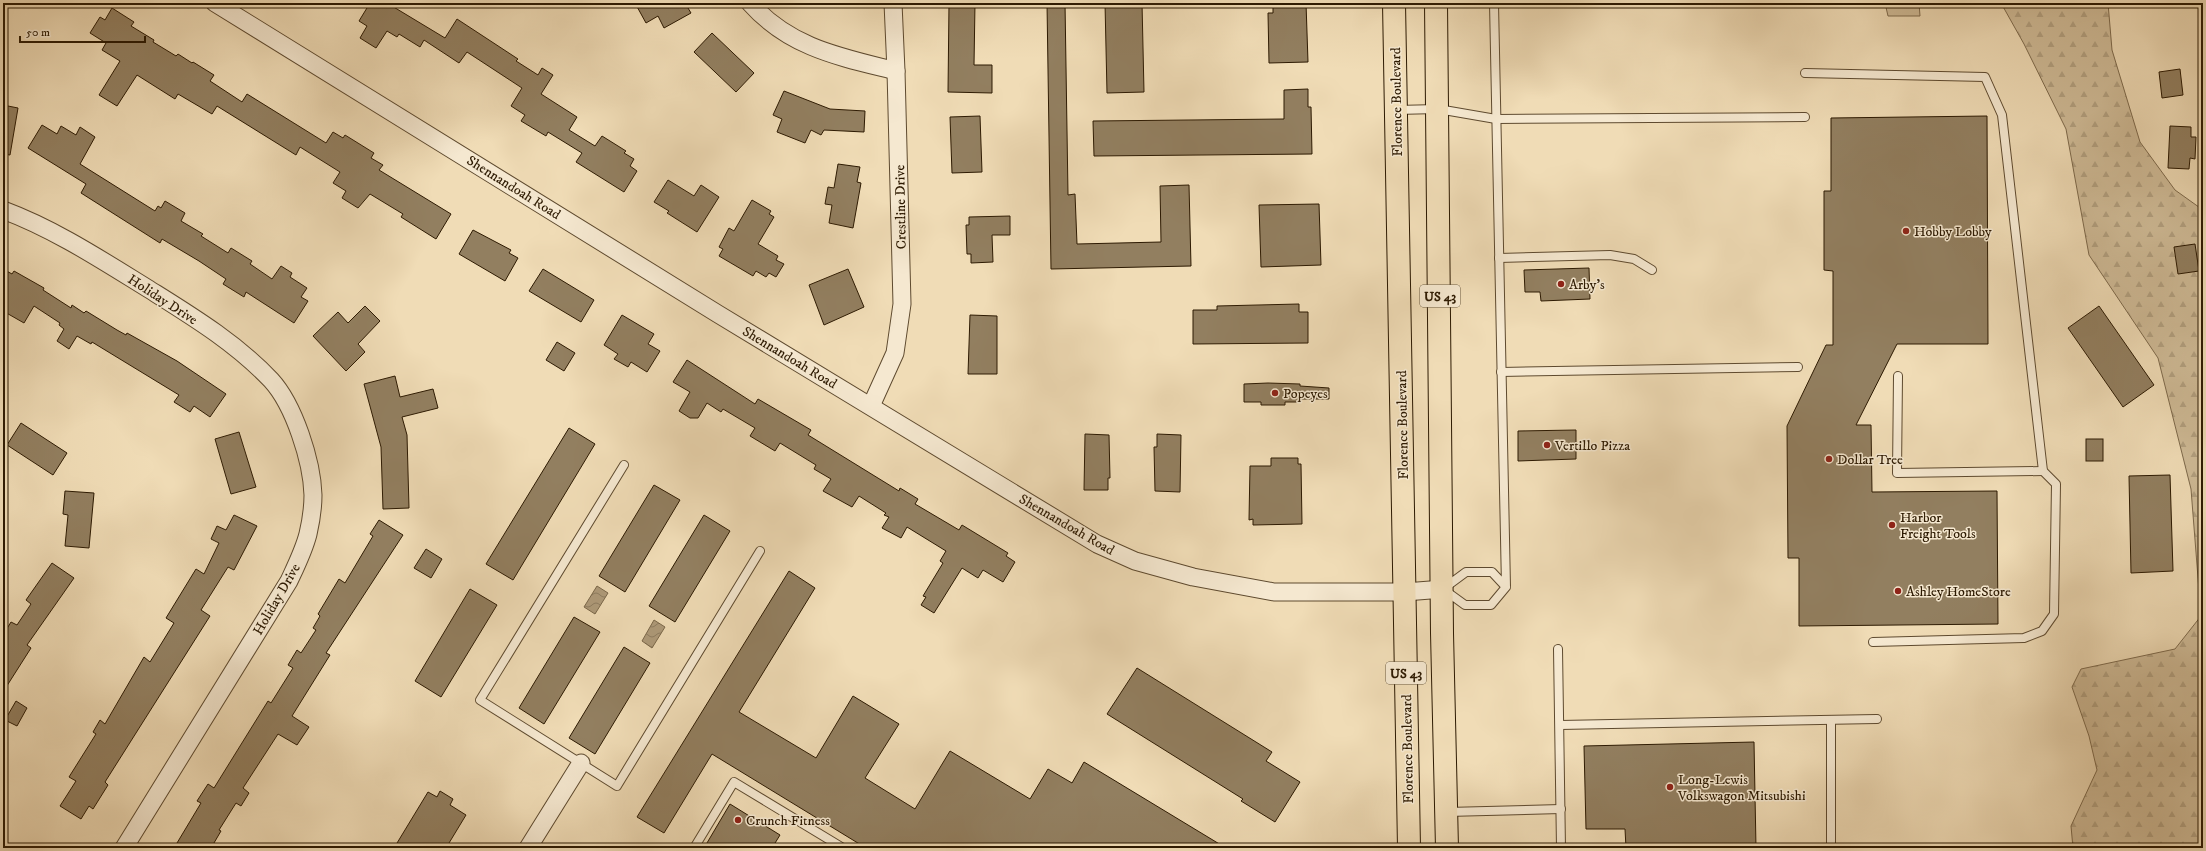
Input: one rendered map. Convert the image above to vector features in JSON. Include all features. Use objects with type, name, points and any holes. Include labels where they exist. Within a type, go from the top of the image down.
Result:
[{"type":"highway","name":"Florence Boulevard","points":[[1394,3],[1409,848]]},
{"type":"highway","name":"US 43","points":[[1436,3],[1447,848]]},
{"type":"street","name":"Shennandoah Road","points":[[215,3],[718,314],[1097,544],[1135,561],[1193,577],[1274,592],[1405,592],[1443,589]]},
{"type":"street","points":[[750,3],[777,29],[795,40],[838,56],[896,71]]},
{"type":"street","name":"Crestline Drive","points":[[870,406],[895,353],[902,304],[893,3]]},
{"type":"street","name":"Holiday Drive","points":[[3,210],[32,221],[56,234],[134,280],[224,338],[271,380],[283,397],[301,434],[306,455],[313,494],[308,535],[300,558],[289,582],[124,848]]},
{"type":"street","points":[[528,848],[581,763]]},
{"type":"lane","points":[[1494,3],[1506,587],[1491,605],[1465,605],[1443,589],[1466,572],[1492,572],[1506,587]]},
{"type":"lane","points":[[1805,73],[1985,77],[2002,115],[2043,471],[2056,484],[2054,614],[2042,631],[2024,638],[1873,642]]},
{"type":"lane","points":[[1396,110],[1438,109],[1496,119],[1805,117]]},
{"type":"lane","points":[[1499,258],[1610,255],[1634,258],[1652,270]]},
{"type":"lane","points":[[1501,372],[1798,367]]},
{"type":"lane","points":[[1898,376],[1897,473],[2043,471]]},
{"type":"lane","points":[[624,465],[480,700],[617,786],[760,551]]},
{"type":"lane","points":[[1558,649],[1561,848]]},
{"type":"lane","points":[[1560,725],[1877,719]]},
{"type":"lane","points":[[1831,720],[1831,848]]},
{"type":"lane","points":[[694,848],[734,782],[843,848]]},
{"type":"lane","points":[[1446,812],[1561,808]]},
{"type":"green space","points":[[1885,3],[1919,3],[1920,16],[1888,16]]},
{"type":"green space","points":[[2001,3],[2108,3],[2112,50],[2140,142],[2175,190],[2203,210],[2203,848],[2073,848],[2071,826],[2097,770],[2089,736],[2072,687],[2081,669],[2175,649],[2201,616],[2191,489],[2158,358],[2089,255],[2066,129],[2024,44]]},
{"type":"water","points":[[597,586],[608,593],[595,614],[584,607]]},
{"type":"water","points":[[654,620],[665,627],[652,648],[642,641]]},
{"type":"building","points":[[370,3],[387,3],[445,38],[457,19],[518,59],[516,61],[538,75],[542,68],[553,75],[541,94],[577,117],[569,130],[595,146],[602,136],[626,151],[624,153],[634,159],[630,166],[637,171],[624,192],[576,162],[582,153],[548,132],[546,136],[521,121],[525,115],[511,106],[522,88],[467,52],[459,63],[424,40],[420,47],[399,34],[397,37],[387,31],[376,48],[360,38],[367,26],[359,21]]},
{"type":"building","points":[[635,3],[685,3],[691,13],[664,28],[658,16],[646,23]]},
{"type":"building","points":[[949,3],[975,3],[974,65],[992,65],[992,93],[948,92]]},
{"type":"building","points":[[1047,3],[1065,3],[1068,195],[1075,194],[1077,244],[1161,242],[1160,186],[1189,185],[1191,266],[1051,269]]},
{"type":"building","points":[[1105,3],[1142,3],[1144,92],[1107,93]]},
{"type":"building","points":[[1273,3],[1306,3],[1308,62],[1269,63],[1268,13],[1273,13]]},
{"type":"building","points":[[112,8],[134,22],[131,26],[154,40],[153,42],[176,56],[178,54],[192,63],[193,62],[214,75],[210,81],[242,102],[247,94],[326,143],[333,132],[343,138],[345,135],[374,153],[371,158],[383,165],[379,170],[451,214],[436,239],[401,217],[403,214],[370,194],[358,208],[342,198],[346,191],[333,183],[340,172],[300,147],[296,155],[217,106],[212,114],[178,94],[175,99],[137,75],[117,106],[99,95],[120,61],[102,50],[106,43],[90,33],[100,17],[105,20]]},
{"type":"building","points":[[712,33],[754,73],[736,92],[694,52]]},
{"type":"building","points":[[2180,69],[2183,95],[2162,98],[2159,72]]},
{"type":"building","points":[[1308,89],[1308,107],[1311,107],[1312,154],[1094,156],[1093,121],[1284,119],[1284,90]]},
{"type":"building","points":[[784,91],[830,109],[865,111],[864,132],[824,130],[821,135],[811,130],[805,143],[777,132],[782,119],[773,115]]},
{"type":"building","points":[[3,105],[18,108],[10,155],[3,154]]},
{"type":"building","points":[[980,116],[982,172],[952,173],[950,117]]},
{"type":"building","points":[[1987,116],[1988,344],[1897,344],[1856,425],[1871,425],[1872,492],[1997,491],[1998,624],[1799,626],[1799,558],[1788,558],[1787,426],[1826,345],[1833,345],[1833,271],[1824,270],[1824,191],[1831,191],[1831,118]]},
{"type":"building","points":[[42,125],[57,134],[61,126],[76,135],[80,127],[95,137],[80,164],[155,211],[158,206],[161,208],[165,201],[185,213],[181,221],[203,234],[201,236],[228,253],[231,248],[252,261],[250,264],[272,279],[281,266],[292,273],[290,277],[307,288],[301,297],[308,301],[294,323],[246,292],[244,297],[223,284],[226,279],[199,261],[162,239],[160,243],[81,193],[86,184],[28,148]]},
{"type":"building","points":[[2170,126],[2191,127],[2191,137],[2196,137],[2195,159],[2190,158],[2189,169],[2168,168]]},
{"type":"building","points":[[838,164],[860,167],[857,182],[861,183],[853,228],[829,223],[832,205],[825,204],[828,187],[834,188]]},
{"type":"building","points":[[668,180],[694,196],[701,185],[719,197],[697,232],[667,213],[669,211],[654,202]]},
{"type":"building","points":[[752,200],[771,211],[769,214],[774,217],[758,244],[778,256],[776,260],[784,264],[776,277],[769,273],[766,277],[756,271],[753,276],[719,256],[723,249],[719,247],[729,228],[734,231]]},
{"type":"building","points":[[1319,204],[1321,265],[1261,267],[1259,205]]},
{"type":"building","points":[[1010,216],[1010,235],[992,235],[993,262],[971,263],[971,254],[967,254],[966,225],[969,225],[969,217]]},
{"type":"building","points":[[473,230],[511,250],[509,253],[518,258],[505,281],[459,254]]},
{"type":"building","points":[[2195,244],[2199,271],[2178,274],[2174,247]]},
{"type":"building","points":[[1589,268],[1590,299],[1541,301],[1540,292],[1525,292],[1524,270]]},
{"type":"building","points":[[3,269],[12,274],[14,271],[44,288],[43,290],[71,308],[72,305],[84,313],[86,311],[126,335],[127,333],[177,361],[226,394],[210,417],[194,406],[190,412],[174,402],[179,395],[92,342],[91,344],[77,336],[69,349],[57,341],[64,329],[59,325],[60,323],[34,306],[24,323],[3,311]]},
{"type":"building","points":[[543,269],[594,300],[581,322],[529,291]]},
{"type":"building","points":[[848,269],[864,307],[824,325],[809,285]]},
{"type":"building","points":[[1299,304],[1299,312],[1308,312],[1308,343],[1193,344],[1193,310],[1217,310],[1217,306]]},
{"type":"building","points":[[365,306],[380,321],[358,344],[365,352],[346,371],[313,336],[338,312],[348,323]]},
{"type":"building","points":[[2099,306],[2154,385],[2123,407],[2068,328]]},
{"type":"building","points":[[622,315],[654,334],[648,344],[660,351],[647,372],[631,362],[628,367],[614,359],[618,354],[604,345]]},
{"type":"building","points":[[970,315],[997,316],[997,374],[968,374]]},
{"type":"building","points":[[557,342],[575,353],[564,371],[546,360]]},
{"type":"building","points":[[687,360],[755,404],[758,399],[811,430],[808,435],[899,491],[900,488],[918,499],[915,504],[959,530],[962,525],[1008,553],[1006,556],[1015,562],[1003,582],[983,570],[978,578],[962,568],[934,613],[921,605],[926,597],[923,596],[943,563],[940,561],[946,551],[907,527],[901,538],[882,528],[889,517],[884,515],[886,513],[859,496],[852,507],[823,491],[831,479],[814,469],[816,465],[780,443],[775,451],[750,436],[755,428],[723,409],[721,412],[707,403],[698,418],[690,418],[679,411],[690,392],[673,382]]},
{"type":"building","points":[[395,376],[400,397],[433,389],[438,408],[402,417],[407,435],[409,508],[383,509],[381,447],[364,384]]},
{"type":"building","name":"Popeyes","points":[[1244,384],[1300,384],[1300,386],[1329,388],[1329,399],[1300,399],[1300,402],[1285,402],[1285,405],[1261,405],[1261,402],[1244,402]]},
{"type":"building","points":[[21,423],[67,453],[53,475],[7,445]]},
{"type":"building","points":[[569,428],[595,444],[513,580],[486,564]]},
{"type":"building","name":"Vertillo Pizza","points":[[1576,430],[1576,459],[1518,461],[1518,431]]},
{"type":"building","points":[[239,432],[256,487],[231,494],[215,439]]},
{"type":"building","points":[[1085,434],[1109,435],[1110,478],[1108,478],[1108,490],[1084,490]]},
{"type":"building","points":[[1157,434],[1181,435],[1180,492],[1155,491],[1154,447],[1157,447]]},
{"type":"building","points":[[2086,439],[2103,439],[2103,461],[2086,461]]},
{"type":"building","points":[[1271,458],[1298,458],[1298,464],[1301,464],[1302,524],[1253,525],[1253,519],[1249,520],[1250,466],[1271,466]]},
{"type":"building","points":[[2170,475],[2173,571],[2131,573],[2129,476]]},
{"type":"building","points":[[654,485],[680,500],[625,592],[599,576]]},
{"type":"building","points":[[65,491],[94,493],[89,548],[65,546],[68,515],[63,514]]},
{"type":"building","points":[[234,515],[257,526],[234,570],[228,567],[201,610],[210,616],[105,782],[108,785],[93,809],[89,806],[81,819],[60,806],[76,781],[69,777],[96,734],[93,732],[100,720],[105,724],[144,657],[150,662],[174,623],[166,618],[196,569],[204,574],[219,543],[211,539],[217,526],[226,530]]},
{"type":"building","points":[[704,515],[730,531],[675,622],[649,606]]},
{"type":"building","points":[[379,520],[403,535],[326,653],[330,655],[292,716],[309,727],[297,745],[278,734],[243,788],[249,793],[241,806],[236,803],[219,830],[221,831],[211,848],[174,848],[201,803],[197,801],[208,784],[214,788],[268,701],[271,703],[293,668],[288,665],[297,650],[301,653],[316,630],[313,628],[320,616],[318,614],[339,579],[345,583],[373,536],[370,534]]},
{"type":"building","points":[[426,549],[442,559],[431,578],[414,568]]},
{"type":"building","points":[[52,563],[74,578],[27,645],[31,648],[3,692],[3,635],[11,622],[17,625],[31,604],[26,600]]},
{"type":"building","points":[[789,571],[815,588],[739,712],[816,758],[853,696],[899,724],[865,778],[915,809],[950,751],[1030,799],[1048,769],[1072,783],[1084,762],[1226,848],[866,848],[712,754],[664,833],[637,817]]},
{"type":"building","points":[[470,589],[497,605],[441,697],[415,681]]},
{"type":"building","points":[[574,617],[600,632],[544,724],[519,708]]},
{"type":"building","points":[[624,647],[650,663],[595,754],[569,738]]},
{"type":"building","points":[[1137,668],[1272,752],[1266,761],[1300,782],[1275,822],[1241,801],[1243,799],[1107,714]]},
{"type":"building","points":[[16,701],[27,708],[17,726],[5,720]]},
{"type":"building","name":"Long-Lewis Volkswagon Mitsubishi","points":[[1754,742],[1756,848],[1626,848],[1625,829],[1586,829],[1584,746]]},
{"type":"building","points":[[440,791],[453,799],[450,805],[466,815],[446,848],[394,848],[428,792],[437,797]]},
{"type":"building","name":"Crunch Fitness","points":[[730,804],[780,835],[772,848],[704,848]]},
{"type":"place","name":"Hobby Lobby","points":[[1906,231]]},
{"type":"place","name":"Arby's","points":[[1561,284]]},
{"type":"place","name":"Popeyes","points":[[1275,393]]},
{"type":"place","name":"Vertillo Pizza","points":[[1547,445]]},
{"type":"place","name":"Dollar Tree","points":[[1829,459]]},
{"type":"place","name":"Harbor Freight Tools","points":[[1892,525]]},
{"type":"place","name":"Ashley HomeStore","points":[[1898,591]]},
{"type":"place","name":"Long-Lewis Volkswagon Mitsubishi","points":[[1670,787]]},
{"type":"place","name":"Crunch Fitness","points":[[738,820]]}]
